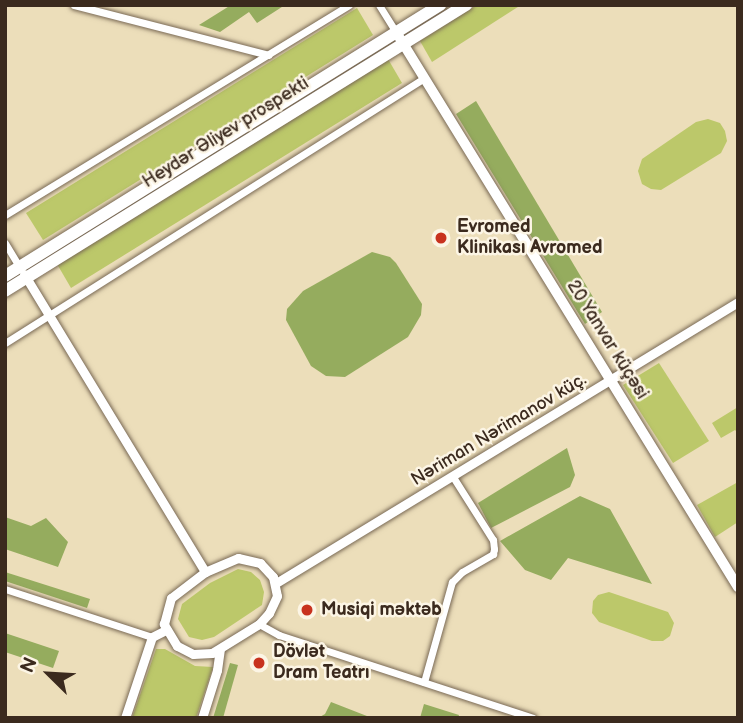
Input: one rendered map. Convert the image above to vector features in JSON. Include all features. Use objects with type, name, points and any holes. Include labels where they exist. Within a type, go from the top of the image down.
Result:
[{"type":"main road","name":"Heydər Əliyev prospekti","points":[[5,291],[23,272],[440,5]]},
{"type":"main road","name":"Heydər Əliyev prospekti","points":[[5,275],[23,272],[466,5]]},
{"type":"main road","name":"20 Yanvar küçəsi","points":[[396,32],[738,587]]},
{"type":"street","points":[[74,5],[269,55]]},
{"type":"street","points":[[5,215],[349,5]]},
{"type":"street","name":"20 Yanvar küçəsi","points":[[379,5],[396,32]]},
{"type":"street","points":[[5,343],[424,78]]},
{"type":"street","points":[[5,243],[205,572]]},
{"type":"street","name":"Nəriman Nərimanov küç.","points":[[276,583],[738,302]]},
{"type":"street","points":[[424,682],[452,582],[462,572],[493,554],[494,550],[492,540],[453,477]]},
{"type":"street","points":[[245,558],[267,568],[276,583],[273,607],[259,624],[220,649],[193,654],[177,646],[166,630],[164,618],[172,598],[205,572],[230,559],[245,558]]},
{"type":"street","points":[[5,589],[152,637],[166,630]]},
{"type":"street","points":[[259,624],[279,635],[533,718]]},
{"type":"street","points":[[125,718],[152,637]]},
{"type":"street","points":[[202,718],[217,670],[220,649]]},
{"type":"green space","points":[[231,5],[285,5],[257,23],[249,12],[220,32],[199,25]]},
{"type":"green space","points":[[477,5],[521,5],[432,62],[420,41]]},
{"type":"green space","points":[[357,8],[373,35],[43,240],[26,213]]},
{"type":"green space","points":[[388,59],[402,83],[71,288],[57,264]]},
{"type":"green space","points":[[476,101],[602,312],[585,324],[456,114]]},
{"type":"green space","points":[[708,119],[720,123],[725,131],[727,141],[721,153],[661,190],[642,184],[638,171],[642,159],[696,122]]},
{"type":"green space","points":[[372,252],[390,257],[396,263],[422,304],[421,315],[408,337],[345,377],[326,376],[311,366],[286,320],[287,309],[303,291]]},
{"type":"green space","points":[[659,363],[709,441],[673,463],[623,385]]},
{"type":"green space","points":[[738,407],[738,433],[735,430],[721,438],[712,423]]},
{"type":"green space","points":[[567,448],[575,475],[570,487],[491,528],[478,503]]},
{"type":"green space","points":[[738,482],[738,522],[715,537],[697,505]]},
{"type":"green space","points":[[580,496],[610,509],[652,584],[568,558],[551,580],[525,570],[500,541]]},
{"type":"green space","points":[[5,517],[31,526],[46,518],[68,542],[58,567],[5,549]]},
{"type":"green space","points":[[238,569],[251,572],[260,580],[264,592],[262,605],[214,637],[202,640],[189,637],[178,619],[182,604],[210,583]]},
{"type":"green space","points":[[5,572],[90,599],[87,608],[5,581]]},
{"type":"green space","points":[[609,592],[668,612],[674,623],[670,636],[663,641],[652,641],[599,622],[592,613],[593,601],[598,595]]},
{"type":"green space","points":[[5,633],[59,651],[53,668],[5,652]]},
{"type":"green space","points":[[156,649],[165,649],[195,666],[213,667],[196,718],[132,718]]},
{"type":"green space","points":[[230,663],[238,665],[223,718],[213,718]]},
{"type":"green space","points":[[331,702],[372,718],[318,718],[325,714]]},
{"type":"green space","points":[[424,704],[459,715],[458,718],[420,718]]},
{"type":"place","name":"Evromed Klinikası Avromed","points":[[441,238]]},
{"type":"place","name":"Musiqi məktəb","points":[[307,610]]},
{"type":"place","name":"Dövlət Dram Teatrı","points":[[259,663]]}]
